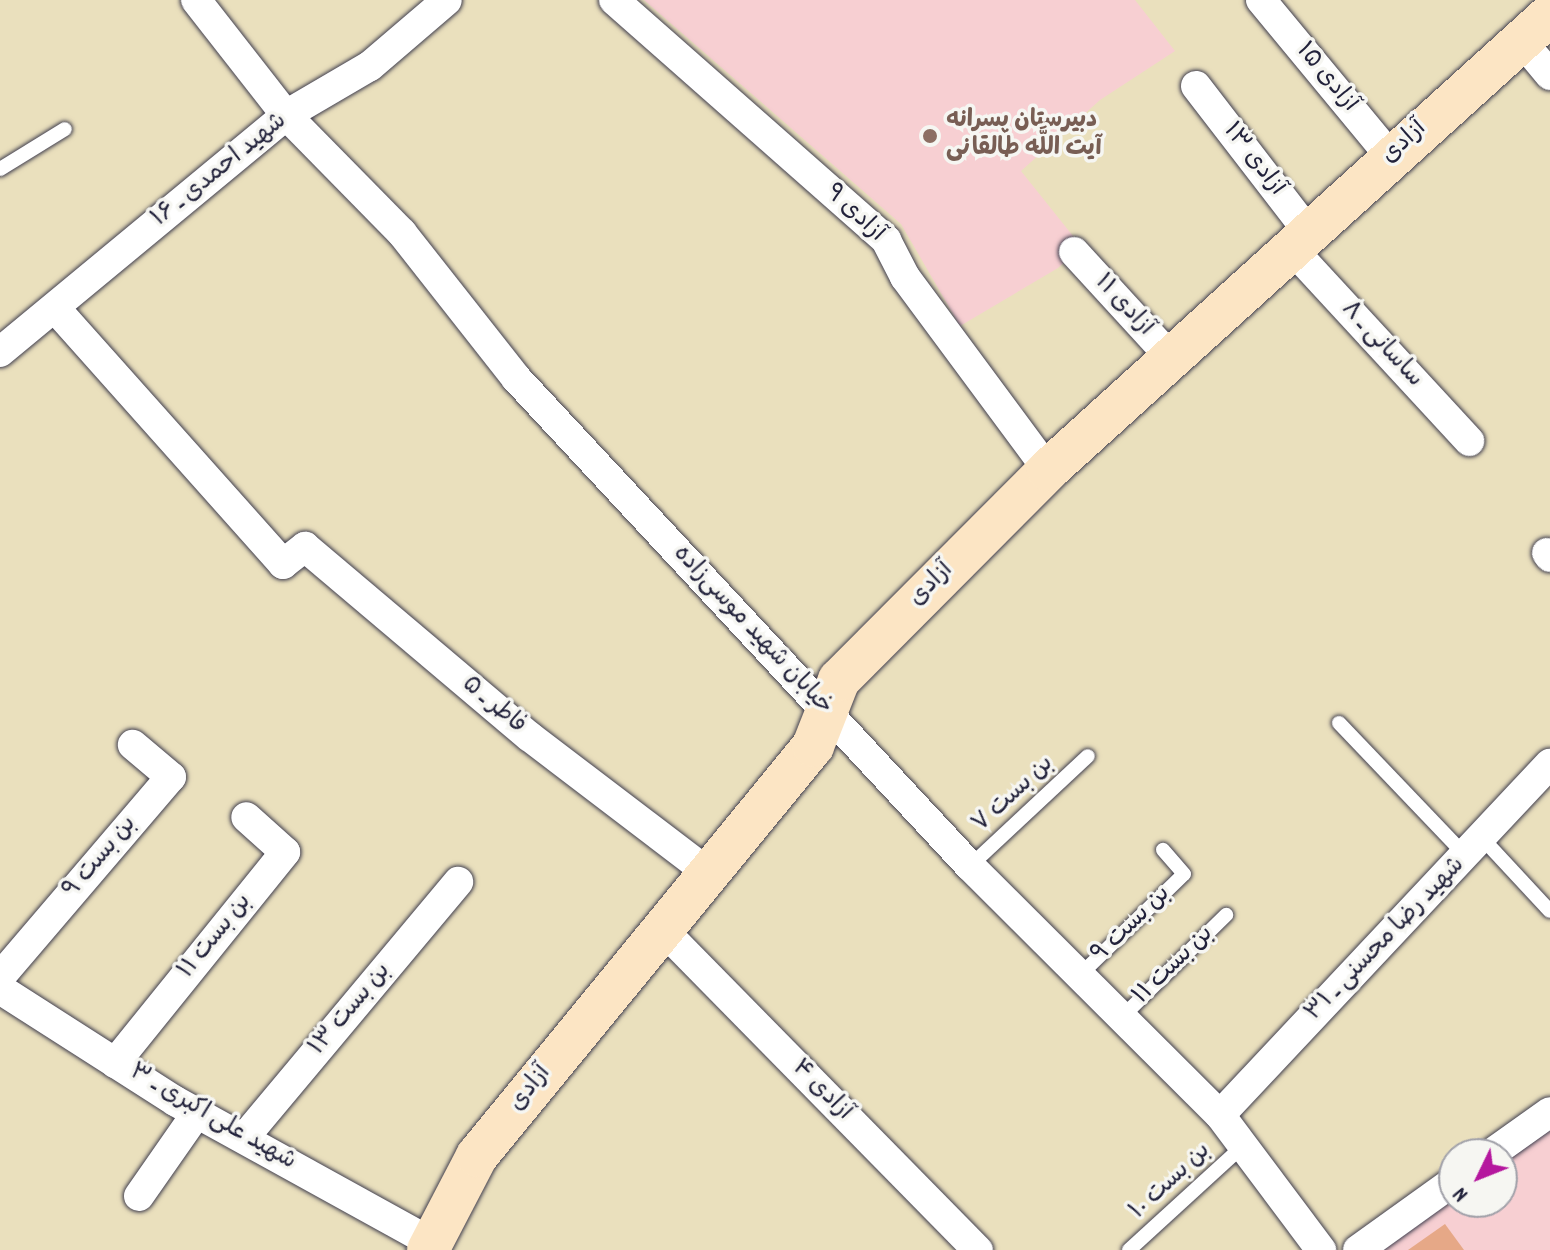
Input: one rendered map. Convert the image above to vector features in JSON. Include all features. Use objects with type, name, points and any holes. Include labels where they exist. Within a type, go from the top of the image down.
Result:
[{"type":"street","name":"خیابان شهید موسی‌زاده","points":[[196,0],[286,115],[402,233],[516,378],[970,866],[1220,1115],[1321,1250]]},
{"type":"street","name":"شهید احمدی ـ ۱۶","points":[[0,352],[286,115],[370,66],[447,0]]},
{"type":"street","name":"آزادی ۹","points":[[614,0],[886,240],[905,277],[1048,470]]},
{"type":"street","name":"آزادی ۱۵","points":[[1261,0],[1390,156]]},
{"type":"street","name":"آزادی","points":[[428,1245],[477,1156],[813,746],[829,714],[839,680],[1048,470],[1535,27]]},
{"type":"street","points":[[1535,27],[1550,75]]},
{"type":"street","name":"آزادی ۱۳","points":[[1196,86],[1302,242]]},
{"type":"street","name":"ساسانی ـ ۸","points":[[1302,242],[1469,441]]},
{"type":"street","name":"آزادی ۱۱","points":[[1074,252],[1172,359]]},
{"type":"street","name":"فاطر ـ ۵","points":[[55,308],[283,564],[305,547],[530,737],[710,874]]},
{"type":"street","name":"بن بست ۹","points":[[0,977],[171,777],[133,745]]},
{"type":"street","name":"شهید رضا محسنی ـ ۳۱","points":[[1220,1115],[1474,848],[1550,763]]},
{"type":"street","name":"بن بست ۱۱","points":[[115,1063],[285,852],[246,817]]},
{"type":"street","name":"بن بست ۱۳","points":[[244,1138],[458,882]]},
{"type":"street","name":"آزادی ۴","points":[[664,931],[978,1250]]},
{"type":"street","name":"شهید علی اکبری ـ ۳","points":[[0,989],[197,1113],[428,1245]]},
{"type":"street","points":[[1513,1138],[1550,1112]]},
{"type":"street","points":[[139,1196],[197,1113]]},
{"type":"street","points":[[1358,1250],[1438,1192]]},
{"type":"lane","points":[[0,169],[65,129]]},
{"type":"lane","points":[[1339,723],[1474,848],[1550,911]]},
{"type":"lane","name":"بن بست ۷","points":[[970,866],[1088,756]]},
{"type":"lane","name":"بن بست ۹","points":[[1079,976],[1184,874],[1163,850]]},
{"type":"lane","name":"بن بست ۱۱","points":[[1122,1017],[1226,915]]},
{"type":"lane","name":"بن بست ۱۰","points":[[1129,1250],[1243,1146]]},
{"type":"shaded area","name":"دبیرستان پسرانه آیت اللَّه طالقانی","points":[[644,0],[1135,0],[1175,51],[1100,100],[1021,171],[1081,246],[1058,268],[960,326],[901,224]]},
{"type":"shaded area","points":[[1550,1112],[1550,1250],[1358,1250],[1438,1192],[1438,1218],[1518,1218],[1518,1140]]},
{"type":"building","points":[[1445,1224],[1464,1250],[1408,1250]]},
{"type":"place","name":"دبیرستان پسرانه آیت اللَّه طالقانی","points":[[930,136]]}]
